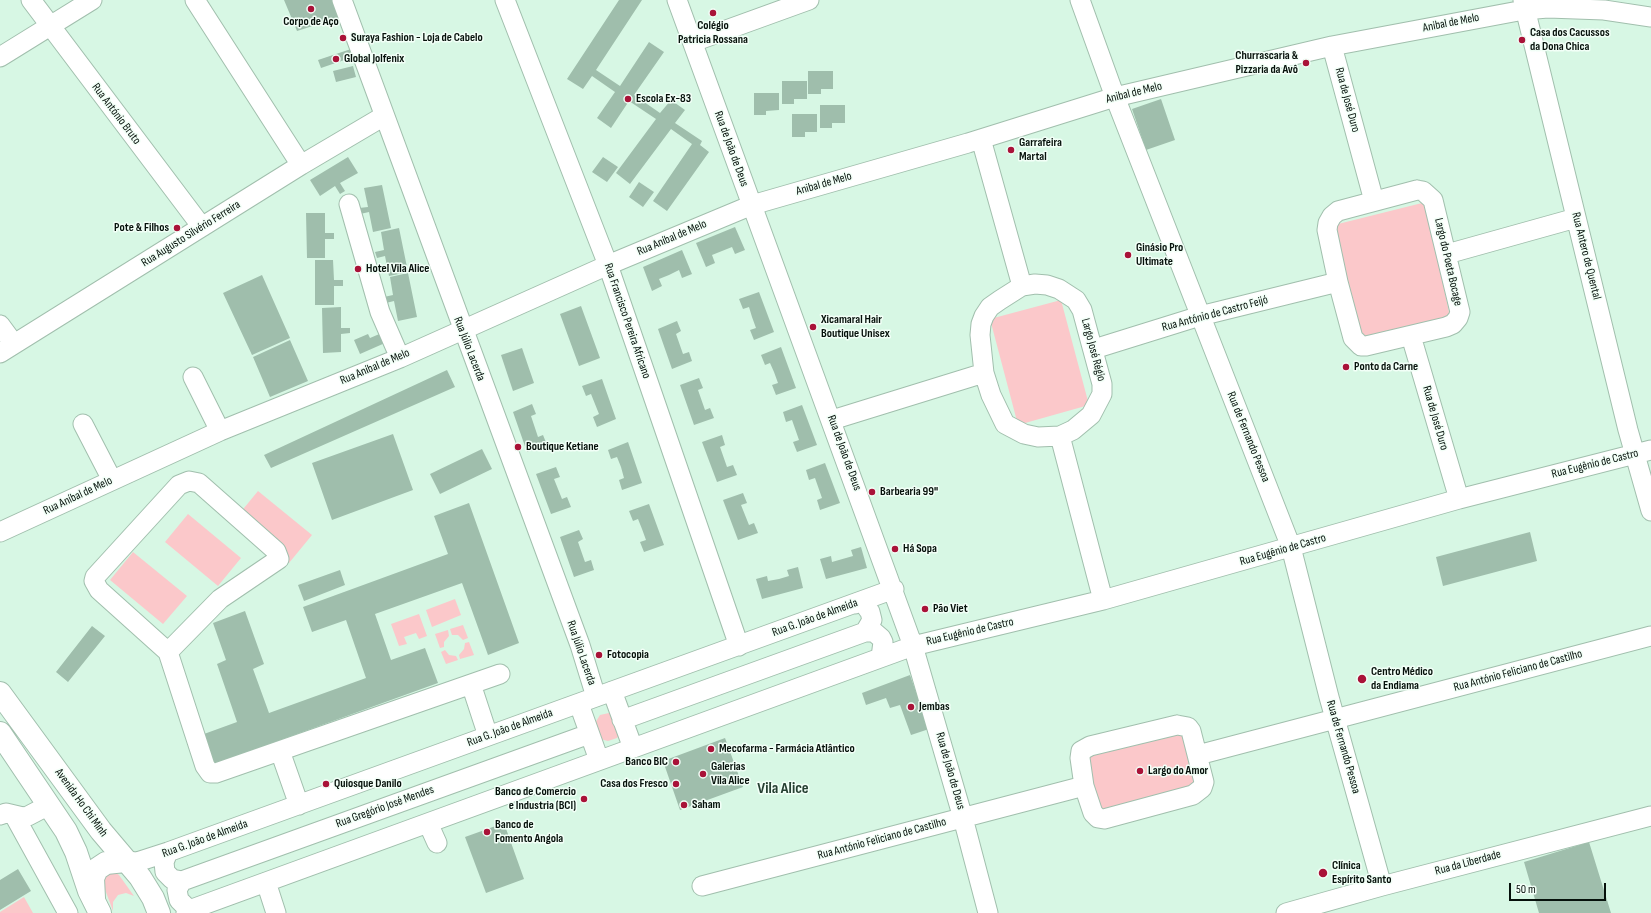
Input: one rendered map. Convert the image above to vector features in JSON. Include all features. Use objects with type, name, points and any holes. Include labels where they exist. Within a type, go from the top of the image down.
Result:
[{"type":"main road","name":"Avenida Ho Chi Minh","points":[[0,694],[96,825],[140,877],[153,898],[159,913]]},
{"type":"main road","points":[[0,734],[49,805],[73,845],[89,892],[98,909]]},
{"type":"main road","points":[[98,909],[92,887],[93,878],[97,870],[106,863],[126,861]]},
{"type":"street","name":"Rua António Bruto","points":[[31,0],[202,227]]},
{"type":"street","points":[[0,57],[92,0]]},
{"type":"street","points":[[195,0],[301,165]]},
{"type":"street","name":"Rua Júlio Lacerda","points":[[342,0],[462,330],[580,645],[604,694],[622,720],[633,748]]},
{"type":"street","name":"Rua Francisco Pereira Africano","points":[[504,0],[608,265],[739,646]]},
{"type":"street","name":"Rua de João de Deus","points":[[677,0],[914,646],[963,818],[988,913]]},
{"type":"street","points":[[693,42],[809,0]]},
{"type":"street","name":"Rua de Fernando Pessoa","points":[[1080,0],[1115,97],[1292,547],[1336,719],[1382,886]]},
{"type":"street","name":"Anibal de Melo","points":[[752,205],[981,139],[1115,97],[1332,46],[1524,5],[1548,8],[1604,10],[1651,17]]},
{"type":"street","name":"Rua Antero de Quental","points":[[1524,5],[1576,218],[1643,452],[1651,511]]},
{"type":"street","name":"Rua de José Duro","points":[[1332,46],[1374,200]]},
{"type":"street","name":"Rua Augusto Silvério Ferreira","points":[[7,348],[301,165],[384,116]]},
{"type":"street","points":[[981,139],[1022,286]]},
{"type":"street","name":"Largo do Poeta Bocage","points":[[1417,190],[1423,191],[1429,194],[1433,200],[1447,254],[1460,312],[1458,318],[1453,324],[1411,336],[1366,346],[1356,342],[1353,338],[1338,282],[1327,230],[1328,223],[1332,216],[1338,211],[1374,200],[1417,190]]},
{"type":"street","points":[[349,204],[380,312],[400,358]]},
{"type":"street","name":"Rua Aníbal de Melo","points":[[0,532],[220,431],[400,358],[608,265],[752,205]]},
{"type":"street","points":[[1447,254],[1576,218]]},
{"type":"street","name":"Rua António de Castro Feijó","points":[[1094,349],[1200,316],[1338,282]]},
{"type":"street","name":"Largo José Régio","points":[[1047,285],[1068,293],[1076,300],[1082,310],[1094,349],[1102,384],[1102,394],[1099,404],[1083,423],[1060,436],[1038,437],[1024,434],[1005,424],[990,394],[984,373],[980,335],[984,316],[990,307],[1022,286],[1047,285]]},
{"type":"street","points":[[0,325],[7,348]]},
{"type":"street","name":"Rua de José Duro","points":[[1411,336],[1459,499]]},
{"type":"street","points":[[832,420],[984,373]]},
{"type":"street","points":[[193,377],[220,431]]},
{"type":"street","points":[[84,424],[112,480]]},
{"type":"street","points":[[1060,436],[1103,600]]},
{"type":"street","name":"Rua Eugênio de Castro","points":[[914,646],[1103,600],[1459,499],[1643,452]]},
{"type":"street","points":[[168,652],[220,598],[279,559],[276,551],[199,484],[189,481],[179,485],[95,577],[94,581],[99,590],[168,652],[205,766],[210,773],[216,773],[500,674]]},
{"type":"street","name":"Rua G. João de Almeida","points":[[126,861],[138,862],[168,852],[894,589]]},
{"type":"street","points":[[854,604],[859,602],[864,604],[870,612],[872,620],[865,632]]},
{"type":"street","points":[[622,720],[865,632],[874,632],[881,638],[883,642],[881,657]]},
{"type":"street","name":"Rua António Feliciano de Castilho","points":[[1198,755],[1651,636]]},
{"type":"street","points":[[168,852],[164,862],[165,872],[172,879],[182,881],[178,890],[179,900],[193,911],[266,882],[914,646]]},
{"type":"street","points":[[471,684],[488,736]]},
{"type":"street","points":[[579,704],[599,760]]},
{"type":"street","points":[[1177,725],[1183,725],[1191,731],[1198,755],[1204,782],[1198,793],[1104,819],[1098,818],[1093,813],[1084,786],[1080,758],[1081,751],[1090,746],[1177,725]]},
{"type":"street","name":"Rua Gregório José Mendes","points":[[182,881],[589,734]]},
{"type":"street","points":[[280,751],[299,805]]},
{"type":"street","name":"Rua António Feliciano de Castilho","points":[[702,886],[1084,786]]},
{"type":"street","points":[[7,815],[28,816],[49,805]]},
{"type":"street","points":[[7,815],[68,913]]},
{"type":"street","name":"Rua da Liberdade","points":[[1286,913],[1382,886],[1651,816]]},
{"type":"street","points":[[428,823],[437,843]]},
{"type":"street","points":[[266,882],[276,913]]},
{"type":"shaded area","points":[[1426,202],[1450,317],[1361,339],[1334,225]]},
{"type":"shaded area","points":[[1061,300],[1089,405],[1018,425],[990,319]]},
{"type":"shaded area","points":[[258,491],[312,535],[289,563],[235,519]]},
{"type":"shaded area","points":[[188,514],[241,558],[218,586],[165,542]]},
{"type":"shaded area","points":[[133,552],[187,596],[163,624],[110,580]]},
{"type":"shaded area","points":[[455,599],[461,615],[432,627],[426,610]]},
{"type":"shaded area","points":[[419,614],[427,636],[419,639],[416,633],[404,637],[407,644],[399,646],[391,624]]},
{"type":"shaded area","points":[[463,625],[468,638],[463,640],[458,635],[452,635],[450,629]]},
{"type":"shaded area","points":[[448,630],[449,636],[444,642],[444,647],[440,648],[435,634]]},
{"type":"shaded area","points":[[469,642],[474,655],[460,659],[459,655],[464,649],[465,643]]},
{"type":"shaded area","points":[[445,650],[449,655],[456,656],[458,660],[446,664],[441,652]]},
{"type":"shaded area","points":[[609,713],[614,714],[620,734],[617,738],[608,741],[600,739],[595,723],[600,715]]},
{"type":"shaded area","points":[[1184,727],[1199,786],[1097,814],[1082,752]]},
{"type":"shaded area","points":[[113,871],[119,875],[134,896],[126,893],[118,895],[113,902],[113,911],[103,884],[103,877]]},
{"type":"shaded area","points":[[24,897],[33,913],[0,913],[0,912]]},
{"type":"building","name":"Corpo de Aço","points":[[284,0],[332,0],[338,18],[297,31]]},
{"type":"building","points":[[619,0],[642,0],[596,70],[620,86],[649,42],[664,52],[634,95],[660,113],[671,100],[685,110],[675,123],[702,141],[700,145],[709,152],[667,211],[653,201],[692,144],[671,129],[630,184],[616,173],[656,119],[629,101],[611,128],[597,118],[615,92],[592,76],[583,89],[567,79]]},
{"type":"building","name":"Global Jolfenix","points":[[351,49],[353,57],[321,68],[318,60]]},
{"type":"building","points":[[353,66],[356,77],[336,82],[333,71]]},
{"type":"building","points":[[808,71],[833,71],[833,89],[821,89],[821,94],[808,94]]},
{"type":"building","points":[[782,81],[807,81],[807,99],[794,99],[794,104],[782,104]]},
{"type":"building","points":[[754,93],[779,93],[779,110],[766,111],[766,115],[754,115]]},
{"type":"building","points":[[1161,99],[1175,140],[1146,150],[1132,109]]},
{"type":"building","points":[[820,105],[845,105],[845,123],[832,123],[832,128],[820,128]]},
{"type":"building","points":[[792,114],[817,114],[817,132],[805,132],[805,137],[792,137]]},
{"type":"building","points":[[348,157],[358,173],[340,183],[345,191],[340,194],[335,186],[320,196],[310,180]]},
{"type":"building","points":[[603,157],[618,167],[607,182],[592,172]]},
{"type":"building","points":[[639,182],[654,192],[643,207],[629,197]]},
{"type":"building","points":[[382,185],[391,228],[373,232],[369,212],[360,214],[359,208],[368,207],[364,188]]},
{"type":"building","points":[[306,213],[325,213],[325,233],[334,233],[334,239],[325,239],[325,258],[307,258]]},
{"type":"building","points":[[735,227],[745,250],[735,254],[732,247],[712,255],[715,263],[706,267],[696,243]]},
{"type":"building","points":[[399,228],[408,272],[389,276],[385,256],[377,258],[375,252],[384,250],[381,232]]},
{"type":"building","points":[[682,250],[692,274],[682,278],[679,270],[659,279],[662,286],[652,291],[643,267]]},
{"type":"building","points":[[315,260],[333,260],[334,280],[343,280],[343,286],[334,286],[334,305],[315,305]]},
{"type":"building","points":[[408,273],[417,317],[398,321],[394,301],[386,303],[384,297],[393,295],[390,277]]},
{"type":"building","points":[[262,275],[290,338],[252,355],[223,293]]},
{"type":"building","points":[[759,292],[774,332],[754,340],[750,330],[756,328],[749,307],[743,309],[739,299]]},
{"type":"building","points":[[581,306],[600,358],[579,366],[560,314]]},
{"type":"building","points":[[341,307],[341,328],[350,328],[350,333],[341,334],[341,352],[323,353],[322,308]]},
{"type":"building","points":[[677,321],[681,331],[676,334],[683,354],[689,352],[692,361],[672,369],[658,329]]},
{"type":"building","points":[[384,332],[385,343],[360,354],[354,340],[368,334],[370,338]]},
{"type":"building","points":[[290,340],[308,381],[270,397],[253,357]]},
{"type":"building","points":[[781,347],[796,388],[776,395],[772,385],[778,383],[774,372],[770,363],[765,365],[761,355]]},
{"type":"building","points":[[522,348],[534,383],[513,391],[501,355]]},
{"type":"building","points":[[447,370],[455,387],[271,468],[264,455]]},
{"type":"building","points":[[699,378],[703,388],[698,390],[705,410],[710,408],[714,418],[694,425],[680,385]]},
{"type":"building","points":[[602,379],[616,419],[597,427],[593,417],[599,414],[591,394],[586,396],[582,386]]},
{"type":"building","points":[[532,404],[536,414],[531,416],[538,437],[543,435],[547,445],[527,452],[513,412]]},
{"type":"building","points":[[802,405],[817,445],[797,452],[793,442],[799,440],[792,420],[786,422],[783,412]]},
{"type":"building","points":[[393,434],[413,490],[332,520],[312,463]]},
{"type":"building","points":[[722,435],[725,445],[720,447],[727,467],[733,465],[737,475],[717,482],[702,442]]},
{"type":"building","points":[[628,442],[642,483],[622,490],[619,480],[624,478],[621,467],[617,457],[611,459],[608,450]]},
{"type":"building","points":[[482,449],[492,469],[440,494],[430,474]]},
{"type":"building","points":[[825,463],[840,503],[820,510],[817,500],[822,498],[815,478],[809,480],[806,470]]},
{"type":"building","points":[[556,467],[560,477],[554,479],[562,499],[567,497],[571,507],[551,514],[536,474]]},
{"type":"building","points":[[743,493],[747,503],[741,505],[749,525],[754,523],[758,533],[738,540],[723,500]]},
{"type":"building","points":[[469,503],[519,643],[488,655],[462,583],[375,614],[391,660],[425,648],[438,683],[214,764],[204,734],[237,722],[217,664],[226,660],[213,623],[245,611],[264,664],[253,669],[269,713],[366,678],[346,620],[312,632],[303,607],[448,554],[434,516]]},
{"type":"building","points":[[649,504],[664,545],[644,552],[640,542],[646,540],[642,529],[638,519],[633,521],[629,511]]},
{"type":"building","points":[[579,530],[583,539],[578,542],[585,562],[591,560],[594,570],[574,577],[560,537]]},
{"type":"building","points":[[1530,532],[1537,561],[1443,586],[1436,557]]},
{"type":"building","points":[[861,547],[867,568],[826,579],[820,559],[831,556],[832,562],[853,556],[851,550]]},
{"type":"building","points":[[798,567],[803,588],[762,599],[756,579],[767,576],[768,581],[779,579],[789,576],[787,570]]},
{"type":"building","points":[[340,570],[345,585],[304,601],[298,585]]},
{"type":"building","points":[[92,626],[105,636],[68,682],[56,672]]},
{"type":"building","name":"Jembas","points":[[910,675],[929,729],[911,735],[900,705],[890,708],[886,698],[866,705],[862,693]]},
{"type":"building","name":"Galerias Vila Alice","points":[[725,738],[743,787],[680,810],[663,761]]},
{"type":"building","points":[[504,823],[524,879],[486,893],[465,837]]},
{"type":"building","points":[[1589,842],[1611,913],[1539,913],[1524,862]]},
{"type":"building","points":[[18,869],[31,891],[0,910],[0,880]]},
{"type":"place","name":"Corpo de Aço","points":[[311,9]]},
{"type":"place","name":"Colégio Patricia Rossana","points":[[713,13]]},
{"type":"place","name":"Suraya Fashion - Loja de Cabelo","points":[[343,38]]},
{"type":"place","name":"Casa dos Cacussos da Dona Chica","points":[[1522,40]]},
{"type":"place","name":"Global Jolfenix","points":[[336,59]]},
{"type":"place","name":"Churrascaria & Pizzaria da Avô","points":[[1306,63]]},
{"type":"place","name":"Escola Ex-83","points":[[628,99]]},
{"type":"place","name":"Garrafeira Martal","points":[[1011,150]]},
{"type":"place","name":"Pote & Filhos","points":[[177,228]]},
{"type":"place","name":"Ginásio Pro Ultimate","points":[[1128,255]]},
{"type":"place","name":"Hotel Vila Alice","points":[[358,269]]},
{"type":"place","name":"Xicamaral Hair Boutique Unisex","points":[[813,327]]},
{"type":"place","name":"Ponto da Carne","points":[[1346,367]]},
{"type":"place","name":"Boutique Ketiane","points":[[518,447]]},
{"type":"place","name":"Barbearia 99\"","points":[[872,492]]},
{"type":"place","name":"Há Sopa","points":[[895,549]]},
{"type":"place","name":"Pão Viet","points":[[925,609]]},
{"type":"place","name":"Fotocopia","points":[[599,655]]},
{"type":"place","name":"Centro Médico da Endiama","points":[[1362,679]]},
{"type":"place","name":"Jembas","points":[[911,707]]},
{"type":"place","name":"Mecofarma - Farmácia Atlântico","points":[[711,749]]},
{"type":"place","name":"Banco BIC","points":[[676,762]]},
{"type":"place","name":"Largo do Amor","points":[[1140,771]]},
{"type":"place","name":"Galerias Vila Alice","points":[[703,774]]},
{"type":"place","name":"Quiosque Danilo","points":[[326,784]]},
{"type":"place","name":"Casa dos Fresco","points":[[676,784]]},
{"type":"place","name":"Banco de Comercio e Industria (BCI)","points":[[584,799]]},
{"type":"place","name":"Saham","points":[[684,805]]},
{"type":"place","name":"Banco de Fomento Angola","points":[[487,832]]},
{"type":"place","name":"Clínica Espírito Santo","points":[[1323,873]]},
{"type":"district","name":"Vila Alice","points":[[783,789]]}]
